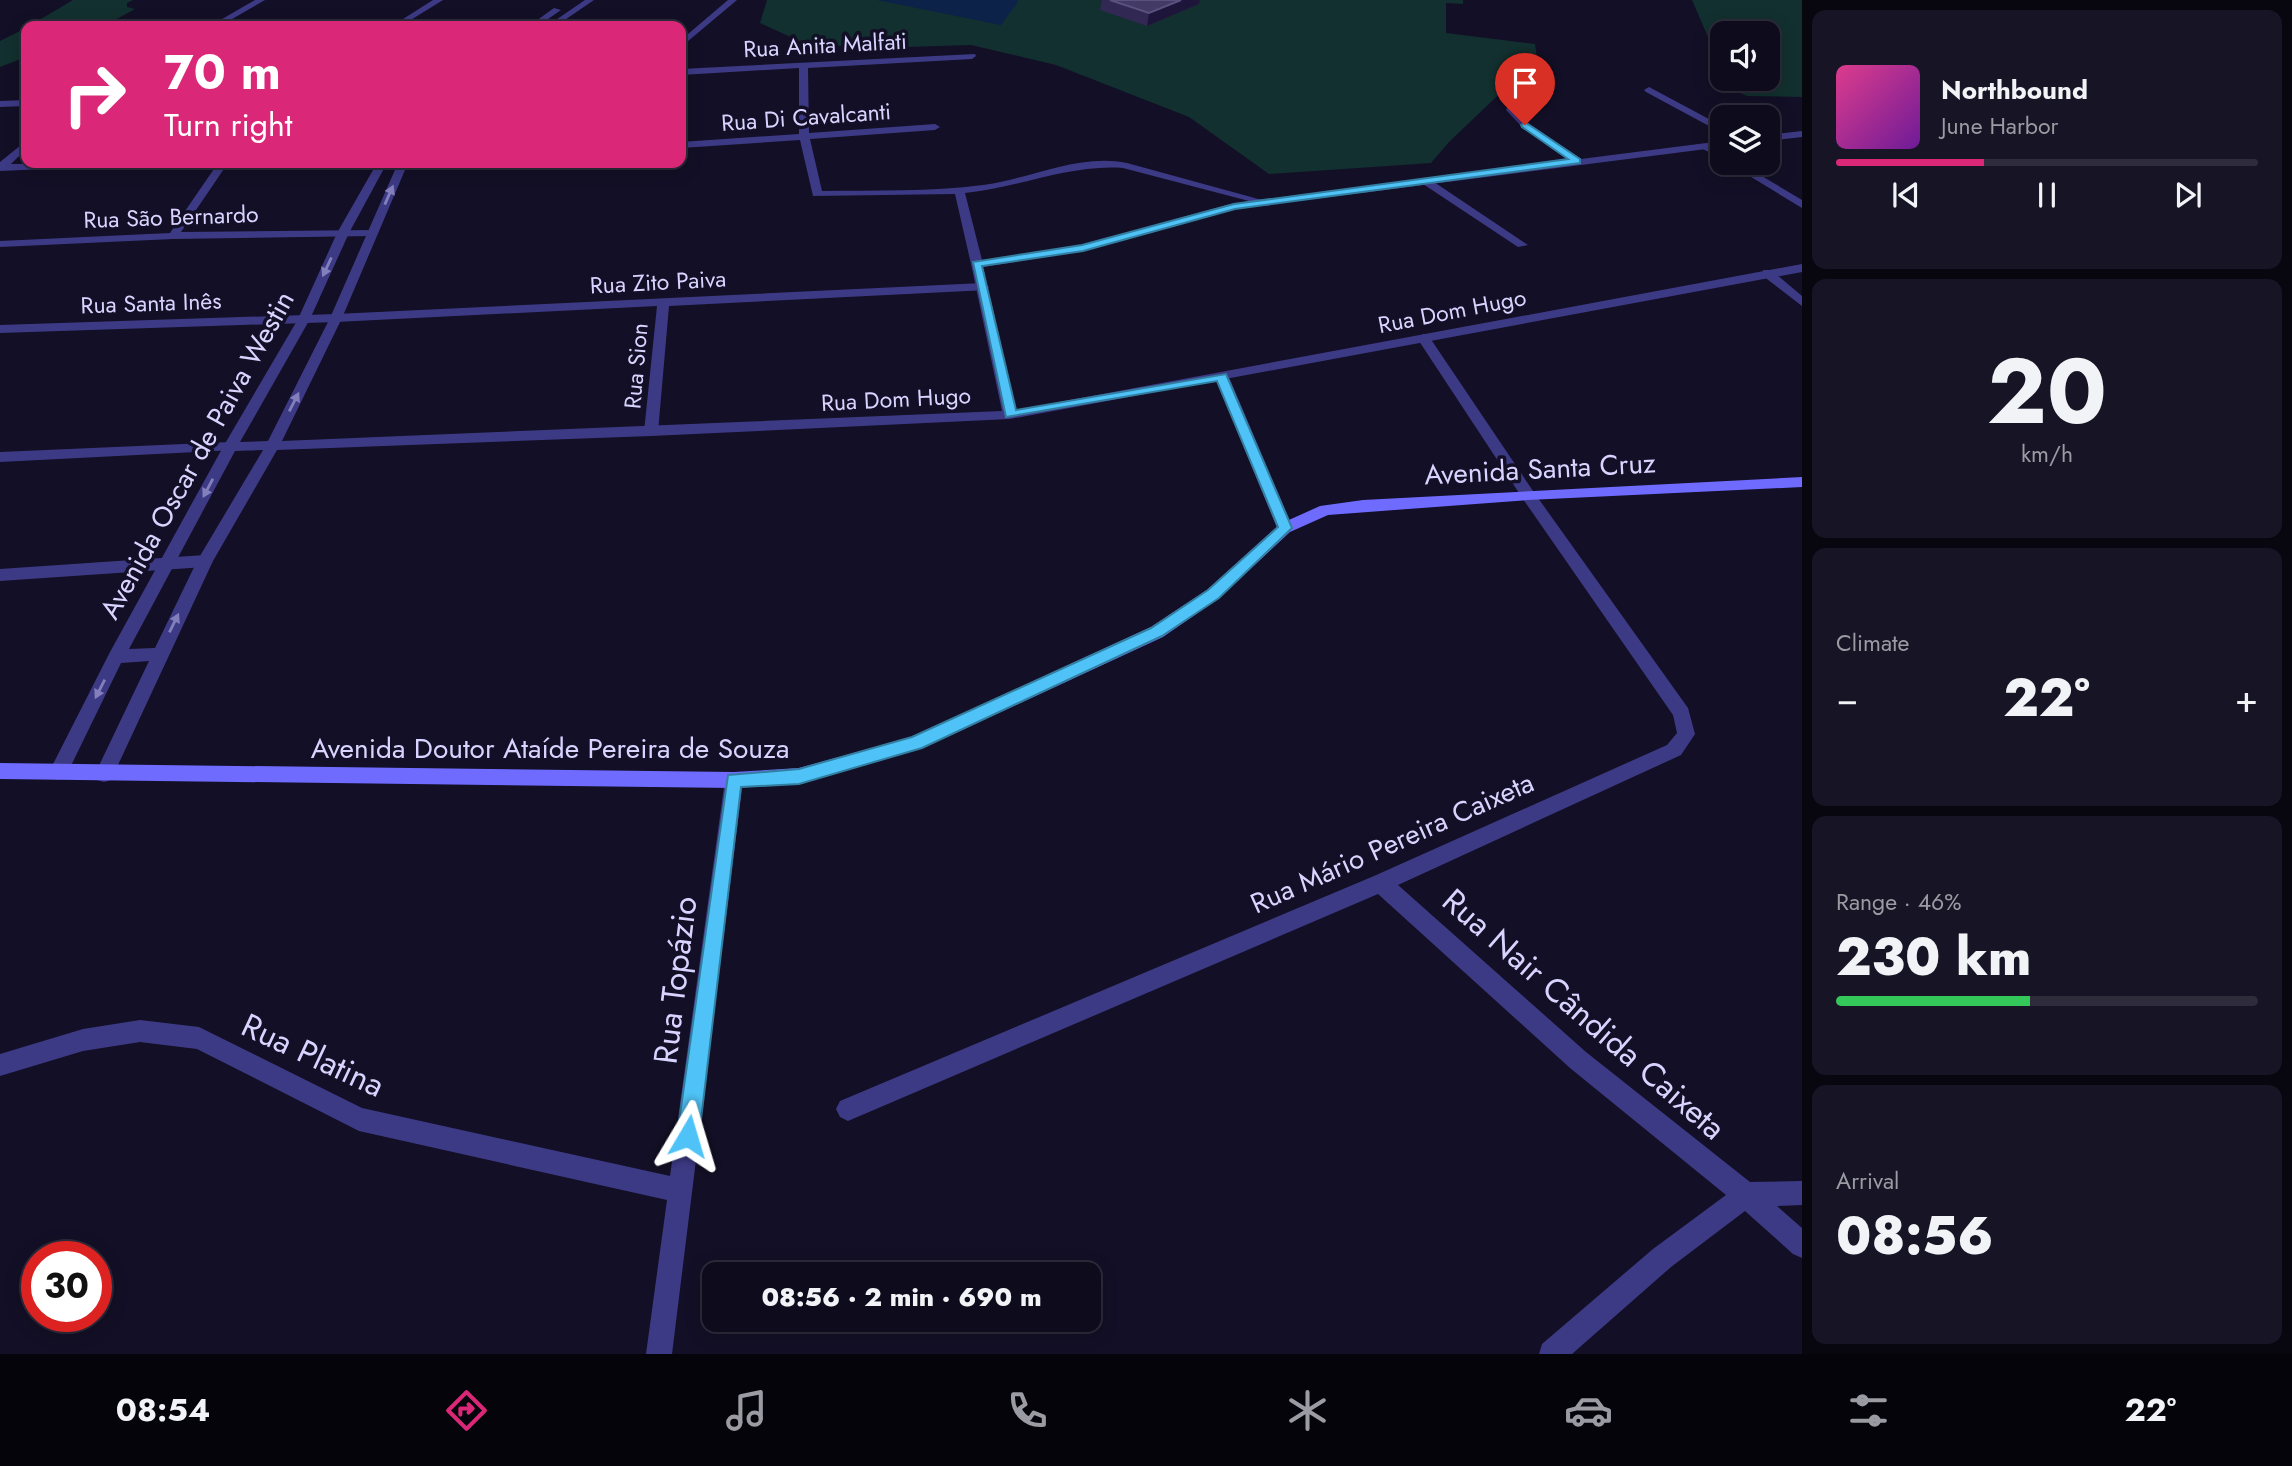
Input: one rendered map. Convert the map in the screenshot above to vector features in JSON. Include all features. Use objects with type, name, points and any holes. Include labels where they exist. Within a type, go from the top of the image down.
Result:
[{"type":"main road","name":"Avenida Santa Cruz","points":[[1285,528],[1325,510],[1363,505],[1802,482]]},
{"type":"main road","name":"Avenida Doutor Ataíde Pereira de Souza","points":[[0,771],[734,780],[799,776],[928,737],[1157,632],[1213,594],[1285,528]]},
{"type":"street","points":[[223,21],[261,0]]},
{"type":"street","points":[[404,21],[439,0]]},
{"type":"street","points":[[540,21],[571,0]]},
{"type":"street","points":[[558,21],[589,0]]},
{"type":"street","points":[[686,40],[733,0]]},
{"type":"street","name":"Rua Anita Malfati","points":[[686,72],[972,56]]},
{"type":"street","points":[[803,66],[804,136],[817,194],[959,190],[1021,182],[1099,162],[1123,165],[1268,202]]},
{"type":"street","points":[[1534,90],[1513,104],[1511,110],[1525,125],[1577,161]]},
{"type":"street","points":[[1649,90],[1710,123]]},
{"type":"street","points":[[0,104],[21,103]]},
{"type":"street","name":"Rua Di Cavalcanti","points":[[686,145],[935,127]]},
{"type":"street","points":[[1780,137],[1802,134]]},
{"type":"street","points":[[976,264],[1083,248],[1202,214],[1268,202],[1710,145]]},
{"type":"street","points":[[1704,146],[1710,149]]},
{"type":"street","points":[[0,167],[21,148]]},
{"type":"street","points":[[0,167],[21,166]]},
{"type":"street","points":[[173,236],[220,168]]},
{"type":"street","name":"Avenida Oscar de Paiva Westin","points":[[58,772],[116,657],[303,319],[343,233],[379,168]]},
{"type":"street","name":"Avenida Oscar de Paiva Westin","points":[[104,774],[205,561],[273,445],[336,318],[401,168]]},
{"type":"street","points":[[1752,175],[1802,205]]},
{"type":"street","points":[[1427,182],[1522,245]]},
{"type":"street","points":[[959,190],[1010,415]]},
{"type":"street","name":"Rua São Bernardo","points":[[0,244],[173,236],[372,233]]},
{"type":"street","name":"Rua Dom Hugo","points":[[0,457],[1010,415],[1802,268]]},
{"type":"street","points":[[1767,273],[1802,302]]},
{"type":"street","name":"Rua Zito Paiva","points":[[303,319],[982,287]]},
{"type":"street","name":"Rua Sion","points":[[651,432],[663,303]]},
{"type":"street","name":"Rua Santa Inês","points":[[0,330],[303,319]]},
{"type":"street","name":"Rua Mário Pereira Caixeta","points":[[848,1109],[1381,883],[1674,750],[1686,734],[1682,713],[1528,495],[1423,338]]},
{"type":"street","points":[[1222,377],[1285,528]]},
{"type":"street","points":[[0,575],[205,561]]},
{"type":"street","points":[[116,657],[159,654]]},
{"type":"street","name":"Rua Topázio","points":[[659,1354],[734,780]]},
{"type":"street","name":"Rua Nair Cândida Caixeta","points":[[1381,883],[1578,1060],[1746,1195],[1802,1245]]},
{"type":"street","name":"Rua Platina","points":[[0,1065],[83,1040],[141,1031],[199,1038],[359,1119],[681,1191]]},
{"type":"street","points":[[1552,1354],[1662,1258],[1746,1195],[1802,1193]]},
{"type":"green space","points":[[73,0],[133,0],[127,3],[127,7],[135,9],[113,21],[37,21]]},
{"type":"green space","points":[[767,0],[1463,0],[1463,4],[1446,3],[1446,33],[1535,44],[1537,58],[1449,142],[1431,163],[1269,174],[1189,117],[1056,65],[971,45],[875,48],[806,44],[760,23]]},
{"type":"green space","points":[[1692,0],[1802,0],[1802,97],[1747,96],[1736,91],[1780,91],[1780,21],[1710,21],[1710,42]]},
{"type":"green space","points":[[21,30],[21,59],[0,67],[0,41]]},
{"type":"water","points":[[877,0],[1017,0],[1018,2],[1001,25]]},
{"type":"building","points":[[1110,0],[1181,0],[1149,13]]},
{"type":"route","points":[[688,1136],[734,780],[799,776],[916,743],[1157,632],[1213,594],[1285,528],[1222,377],[1010,415],[976,264],[1083,248],[1234,206],[1577,161],[1525,125]]}]
